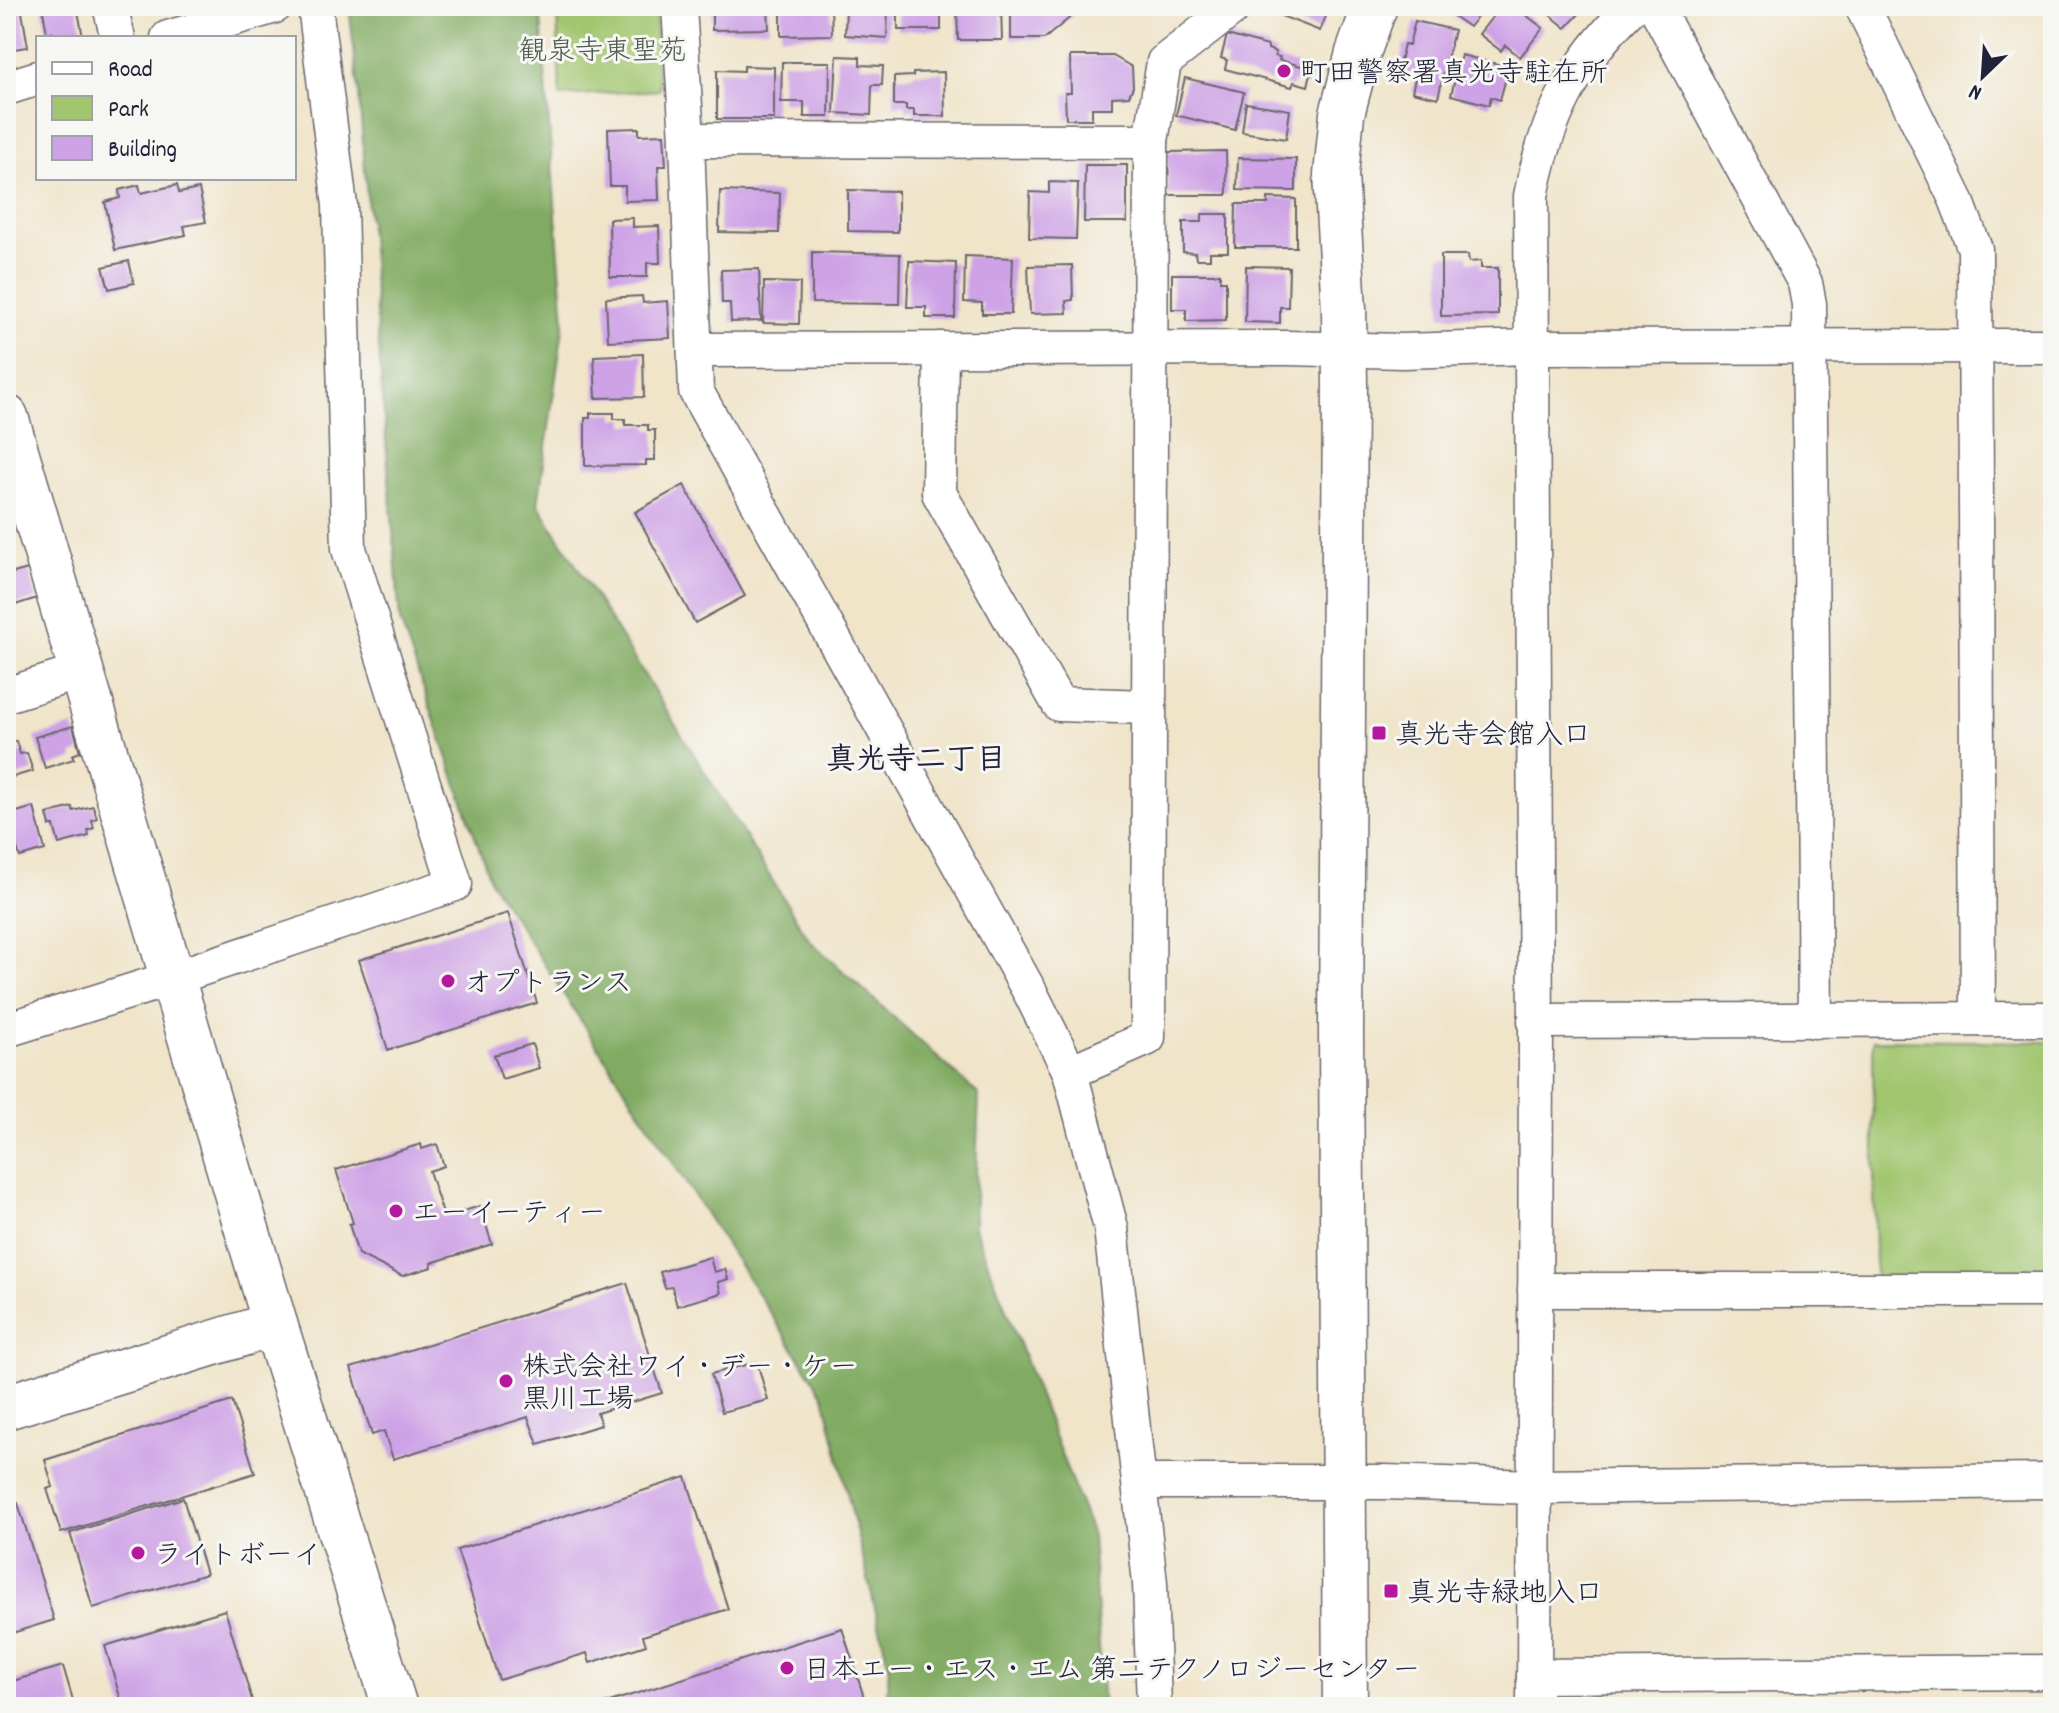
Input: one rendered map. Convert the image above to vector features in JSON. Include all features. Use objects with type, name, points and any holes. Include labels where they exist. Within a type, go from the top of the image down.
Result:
[{"type":"street","points":[[110,6],[118,36]]},
{"type":"street","points":[[175,36],[275,6]]},
{"type":"street","points":[[6,1030],[455,884],[349,549],[340,206],[315,6]]},
{"type":"street","points":[[679,6],[696,391],[1031,994],[1070,1072],[1111,1228],[1150,1583],[1154,1707]]},
{"type":"street","points":[[1070,1072],[1148,1038],[1151,141],[1164,62],[1236,6]]},
{"type":"street","points":[[1345,1707],[1341,1018],[1344,349],[1336,175],[1342,114],[1358,53],[1375,6]]},
{"type":"street","points":[[1633,6],[1585,58],[1555,111],[1539,153],[1531,196],[1534,1692],[2053,1672]]},
{"type":"street","points":[[1655,6],[1805,283],[1809,304],[1815,1021]]},
{"type":"street","points":[[1862,6],[1956,199],[1975,249],[1978,1019]]},
{"type":"street","points":[[6,88],[36,79]]},
{"type":"street","points":[[687,140],[1151,141]]},
{"type":"street","points":[[695,350],[2053,346]]},
{"type":"street","points":[[941,349],[939,493],[1059,704],[1148,707]]},
{"type":"street","points":[[6,417],[275,1324],[395,1707]]},
{"type":"street","points":[[6,695],[83,671]]},
{"type":"street","points":[[1535,1021],[2053,1019]]},
{"type":"street","points":[[1535,1290],[2053,1290]]},
{"type":"street","points":[[6,1407],[275,1324]]},
{"type":"street","points":[[1140,1482],[1343,1482],[1535,1487],[2053,1481]]},
{"type":"green space","points":[[349,6],[540,6],[564,321],[538,504],[810,941],[979,1095],[974,1226],[1092,1535],[1103,1707],[886,1707],[889,1667],[824,1396],[491,882],[400,621],[359,94]]},
{"type":"green space","name":"観泉寺東聖苑","points":[[557,6],[655,6],[659,90],[560,96]]},
{"type":"green space","points":[[1873,1040],[2053,1042],[2053,1278],[1875,1279]]},
{"type":"building","points":[[6,6],[21,6],[28,47],[6,50]]},
{"type":"building","points":[[42,6],[77,6],[83,36],[53,36],[52,32],[47,33]]},
{"type":"building","points":[[712,6],[768,6],[769,29],[712,30]]},
{"type":"building","points":[[781,6],[831,6],[832,35],[781,36]]},
{"type":"building","points":[[846,6],[888,6],[887,38],[845,35]]},
{"type":"building","points":[[898,6],[941,6],[941,30],[898,30]]},
{"type":"building","points":[[957,6],[1001,6],[1002,40],[958,40]]},
{"type":"building","points":[[1011,6],[1084,6],[1044,39],[1011,39]]},
{"type":"building","points":[[1273,6],[1330,6],[1320,31],[1271,12]]},
{"type":"building","points":[[1458,6],[1485,6],[1469,27],[1452,15]]},
{"type":"building","points":[[1501,6],[1514,6],[1543,28],[1520,57],[1505,45],[1501,51],[1479,34]]},
{"type":"building","points":[[1539,6],[1577,6],[1580,13],[1566,28]]},
{"type":"building","points":[[1415,21],[1454,30],[1438,98],[1412,92],[1415,78],[1397,74],[1404,44],[1409,45]]},
{"type":"building","points":[[1227,35],[1268,46],[1276,52],[1275,56],[1280,57],[1279,60],[1312,69],[1308,86],[1294,82],[1292,87],[1225,69],[1227,60],[1221,58]]},
{"type":"building","points":[[1461,55],[1509,67],[1500,100],[1491,97],[1489,105],[1451,95]]},
{"type":"building","points":[[837,56],[860,57],[860,65],[883,66],[882,85],[872,85],[871,115],[834,113]]},
{"type":"building","points":[[1070,56],[1113,56],[1132,67],[1133,87],[1129,96],[1112,97],[1112,108],[1092,108],[1092,119],[1066,119],[1065,93],[1071,93]]},
{"type":"building","points":[[782,62],[830,62],[829,117],[804,117],[804,102],[781,102]]},
{"type":"building","points":[[744,66],[774,67],[774,119],[717,119],[717,70],[744,71]]},
{"type":"building","points":[[944,72],[945,116],[914,116],[914,110],[906,110],[906,105],[894,105],[894,77]]},
{"type":"building","points":[[1185,78],[1244,92],[1235,130],[1176,115]]},
{"type":"building","points":[[1246,103],[1290,110],[1286,139],[1242,132]]},
{"type":"building","points":[[639,128],[639,135],[664,134],[666,166],[658,166],[659,200],[625,201],[625,186],[610,186],[608,129]]},
{"type":"building","points":[[1226,151],[1227,195],[1168,195],[1167,152]]},
{"type":"building","points":[[1238,158],[1296,159],[1296,191],[1237,190]]},
{"type":"building","points":[[1085,165],[1127,165],[1127,222],[1084,222]]},
{"type":"building","points":[[1049,182],[1078,183],[1076,239],[1029,238],[1030,192],[1049,193]]},
{"type":"building","points":[[139,185],[141,193],[177,185],[179,193],[199,189],[206,222],[184,226],[186,235],[115,250],[105,202],[120,198],[119,190]]},
{"type":"building","points":[[848,190],[898,191],[898,232],[848,231]]},
{"type":"building","points":[[720,191],[780,193],[779,233],[719,232]]},
{"type":"building","points":[[1268,198],[1296,199],[1296,247],[1235,247],[1236,204],[1268,204]]},
{"type":"building","points":[[1202,214],[1228,214],[1228,252],[1210,252],[1210,259],[1196,259],[1195,253],[1183,252],[1183,222],[1202,222]]},
{"type":"building","points":[[633,218],[633,227],[659,226],[660,263],[647,263],[647,277],[610,277],[609,219]]},
{"type":"building","points":[[812,252],[900,254],[899,304],[812,303]]},
{"type":"building","points":[[1441,255],[1468,255],[1469,262],[1481,261],[1481,268],[1498,268],[1498,315],[1441,316]]},
{"type":"building","points":[[965,256],[1013,258],[1011,314],[982,314],[982,303],[964,302]]},
{"type":"building","points":[[129,261],[134,283],[109,289],[103,267]]},
{"type":"building","points":[[909,261],[956,263],[955,318],[926,318],[926,307],[907,307]]},
{"type":"building","points":[[1072,265],[1073,300],[1066,301],[1067,313],[1030,314],[1028,266]]},
{"type":"building","points":[[1246,266],[1289,267],[1288,307],[1280,307],[1280,323],[1245,322]]},
{"type":"building","points":[[759,269],[761,321],[731,322],[730,303],[722,303],[721,270]]},
{"type":"building","points":[[1172,274],[1220,274],[1220,281],[1226,281],[1226,320],[1186,321],[1186,309],[1172,309]]},
{"type":"building","points":[[764,282],[800,283],[799,324],[763,323]]},
{"type":"building","points":[[642,296],[643,303],[668,301],[670,338],[608,341],[606,298]]},
{"type":"building","points":[[643,354],[644,397],[596,398],[594,356]]},
{"type":"building","points":[[590,413],[614,413],[614,419],[625,419],[625,425],[648,425],[648,430],[655,430],[655,460],[646,460],[646,465],[585,466],[585,418],[590,418]]},
{"type":"building","points":[[684,485],[745,596],[695,623],[635,512]]},
{"type":"building","points":[[28,569],[37,598],[6,608],[6,575]]},
{"type":"building","points":[[73,726],[80,752],[72,755],[74,759],[45,768],[35,737]]},
{"type":"building","points":[[16,741],[20,754],[27,753],[33,771],[6,779],[6,744]]},
{"type":"building","points":[[93,806],[97,818],[92,820],[94,828],[88,830],[89,836],[59,844],[47,814],[72,807],[73,811]]},
{"type":"building","points":[[34,807],[45,850],[20,857],[16,844],[12,845],[6,815]]},
{"type":"building","name":"オプトランス","points":[[508,913],[537,1003],[388,1050],[359,960]]},
{"type":"building","points":[[532,1044],[539,1068],[502,1079],[494,1055]]},
{"type":"building","name":"エーイーティー","points":[[421,1144],[422,1149],[437,1144],[444,1166],[429,1171],[444,1217],[480,1206],[492,1244],[431,1263],[432,1267],[402,1276],[358,1254],[349,1224],[353,1223],[336,1170]]},
{"type":"building","points":[[710,1257],[714,1272],[725,1269],[728,1279],[718,1282],[721,1293],[677,1306],[672,1287],[665,1288],[660,1272]]},
{"type":"building","name":"株式会社ワイ・デー・ケー 黒川工場","points":[[627,1283],[662,1393],[597,1413],[601,1425],[538,1444],[528,1417],[393,1459],[384,1431],[372,1435],[351,1368]]},
{"type":"building","points":[[757,1362],[768,1400],[722,1412],[711,1374]]},
{"type":"building","points":[[232,1401],[255,1473],[61,1533],[47,1489],[53,1487],[45,1460]]},
{"type":"building","points":[[686,1477],[728,1609],[643,1636],[646,1645],[590,1663],[587,1653],[499,1680],[457,1550]]},
{"type":"building","name":"ライトボーイ","points":[[183,1498],[206,1574],[93,1608],[70,1533]]},
{"type":"building","points":[[18,1503],[54,1620],[6,1635],[6,1507]]},
{"type":"building","points":[[225,1610],[254,1707],[123,1707],[105,1646]]},
{"type":"building","name":"日本エー・エス・エム 第二テクノロジーセンター","points":[[842,1628],[867,1707],[597,1706]]},
{"type":"building","points":[[63,1666],[75,1707],[6,1707],[6,1683]]},
{"type":"place","name":"町田警察署真光寺駐在所","points":[[1284,71]]},
{"type":"place","name":"真光寺会館入口","points":[[1379,733]]},
{"type":"place","name":"オプトランス","points":[[448,981]]},
{"type":"place","name":"エーイーティー","points":[[396,1211]]},
{"type":"place","name":"株式会社ワイ・デー・ケー 黒川工場","points":[[506,1381]]},
{"type":"place","name":"ライトボーイ","points":[[138,1553]]},
{"type":"place","name":"真光寺緑地入口","points":[[1391,1591]]},
{"type":"place","name":"日本エー・エス・エム 第二テクノロジーセンター","points":[[787,1668]]},
{"type":"district","name":"真光寺二丁目","points":[[916,758]]}]
